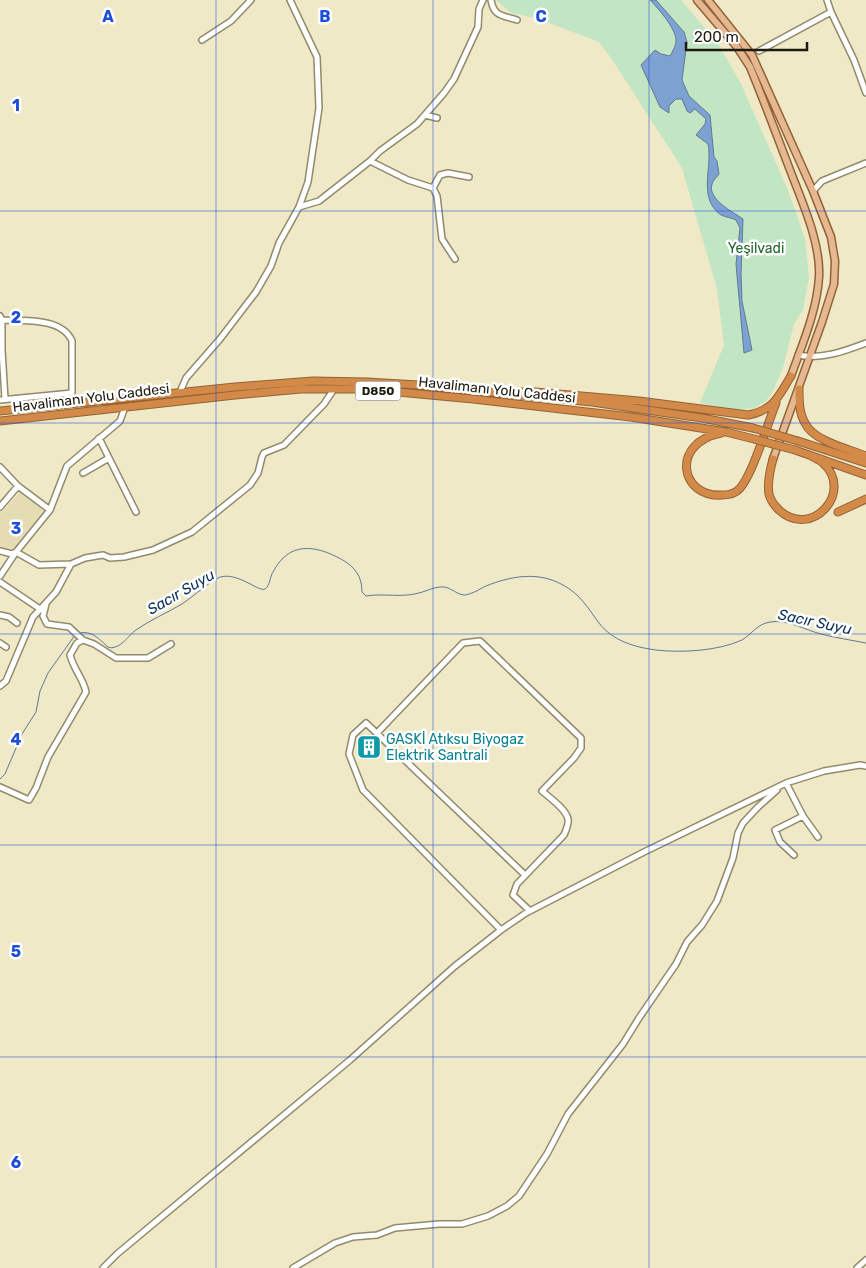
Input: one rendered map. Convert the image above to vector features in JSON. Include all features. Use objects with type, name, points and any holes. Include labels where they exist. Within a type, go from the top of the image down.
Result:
[{"type":"highway","points":[[726,432],[705,437],[697,442],[687,458],[688,474],[691,481],[704,492],[712,495],[728,495],[737,491],[748,476],[777,400],[791,376]]},
{"type":"highway","name":"Havalimanı Yolu Caddesi","points":[[0,411],[180,392],[313,381],[392,384],[592,402],[702,418],[753,428],[866,463]]},
{"type":"highway","name":"Havalimanı Yolu Caddesi","points":[[0,421],[301,389],[366,389],[631,417],[726,432],[796,450],[866,475]]},
{"type":"highway","points":[[799,389],[801,413],[804,423],[809,430],[822,439],[866,456]]},
{"type":"highway","points":[[496,392],[535,392],[587,396],[748,415],[768,409],[777,400]]},
{"type":"highway","points":[[772,459],[769,494],[776,507],[784,515],[794,519],[808,518],[823,512],[829,504],[834,489],[830,471],[823,463],[810,455]]},
{"type":"highway","points":[[838,512],[866,499]]},
{"type":"main road","points":[[697,0],[737,47],[750,67],[806,212],[816,246],[819,277],[815,302],[791,376]]},
{"type":"main road","points":[[708,0],[752,55],[813,191],[831,237],[835,261],[834,284],[810,358],[772,459]]},
{"type":"street","points":[[202,40],[231,20],[251,0]]},
{"type":"street","points":[[180,392],[186,378],[220,339],[256,292],[271,266],[280,243],[299,207],[308,182],[319,108],[317,57],[290,0]]},
{"type":"street","points":[[299,207],[319,201],[380,151],[417,124],[444,94],[467,54],[478,27],[479,9],[483,0]]},
{"type":"street","points":[[491,0],[493,9],[497,14],[517,20]]},
{"type":"street","points":[[827,0],[830,12],[854,60],[866,93]]},
{"type":"street","points":[[759,51],[830,12]]},
{"type":"street","points":[[425,115],[437,118]]},
{"type":"street","points":[[370,161],[408,180],[433,188],[437,196],[442,239],[455,259]]},
{"type":"street","points":[[813,191],[822,181],[866,163]]},
{"type":"street","points":[[433,188],[440,175],[448,173],[469,176]]},
{"type":"street","points":[[1,318],[46,323],[57,326],[70,335],[72,341],[72,393],[3,400],[1,318]]},
{"type":"street","points":[[798,355],[810,358],[843,351],[866,343]]},
{"type":"street","points":[[0,551],[12,554],[16,552],[39,565],[71,564],[85,558],[103,555],[110,558],[124,557],[153,550],[192,532],[250,485],[258,473],[264,453],[284,445],[324,404],[334,389]]},
{"type":"street","points":[[0,576],[16,552],[50,510],[67,466],[120,421],[125,407]]},
{"type":"street","points":[[99,438],[136,512]]},
{"type":"street","points":[[83,473],[109,458]]},
{"type":"street","points":[[0,467],[18,486],[50,510]]},
{"type":"street","points":[[0,507],[18,486]]},
{"type":"street","points":[[0,686],[6,680],[33,617],[56,592],[71,564]]},
{"type":"street","points":[[0,582],[40,609]]},
{"type":"street","points":[[46,603],[43,616],[48,624],[70,627],[80,636],[116,658],[148,658],[171,644]]},
{"type":"street","points":[[0,615],[9,617],[17,623]]},
{"type":"street","points":[[0,787],[29,800],[36,788],[48,757],[86,692],[84,681],[73,665],[70,655],[80,636]]},
{"type":"street","points":[[377,733],[463,643],[480,641],[581,738],[581,748],[574,758],[542,791],[564,812],[568,819],[568,826],[564,835],[516,884],[513,896],[530,911]]},
{"type":"street","points":[[0,643],[6,647]]},
{"type":"street","points":[[500,930],[363,790],[350,754],[352,735],[366,723],[525,875]]},
{"type":"street","points":[[103,1268],[350,1060],[408,1007],[500,930],[530,911],[644,852],[784,784],[824,771],[860,765],[866,766]]},
{"type":"street","points":[[784,784],[803,816],[818,836]]},
{"type":"street","points":[[293,1268],[335,1243],[353,1237],[377,1235],[395,1228],[462,1224],[488,1216],[507,1206],[519,1196],[547,1154],[568,1114],[623,1044],[676,964],[687,942],[702,926],[717,901],[733,858],[738,833],[743,823],[784,784]]},
{"type":"street","points":[[794,855],[780,842],[776,830],[803,816]]},
{"type":"street","points":[[857,1268],[866,1260]]},
{"type":"shaded area","points":[[20,492],[45,512],[13,551],[0,548],[0,514]]},
{"type":"green space","name":"Yeşilvadi","points":[[496,0],[681,0],[719,45],[741,84],[787,188],[805,239],[809,277],[803,310],[794,324],[783,368],[772,393],[765,402],[754,408],[739,410],[700,403],[724,345],[717,289],[682,168],[611,58],[599,42],[536,18],[511,13]]},
{"type":"water","points":[[650,0],[656,0],[684,32],[687,42],[682,80],[689,96],[710,115],[714,157],[717,161],[719,174],[711,190],[717,200],[743,219],[742,301],[752,350],[744,353],[736,264],[740,228],[736,220],[721,215],[714,208],[710,200],[707,182],[708,144],[696,135],[705,124],[706,119],[695,109],[690,113],[687,111],[682,99],[676,99],[669,106],[669,113],[660,107],[641,65],[655,50],[670,56],[676,43],[670,25]]},
{"type":"waterway","name":"Sacır Suyu","points":[[79,633],[92,634],[108,647],[115,647],[136,630],[182,604],[216,579],[230,576],[265,589],[279,562],[287,555],[303,549],[312,549],[331,554],[346,562],[357,573],[361,581],[362,592],[366,596],[412,594],[441,587],[465,595],[505,580],[524,576],[544,578],[563,585],[579,597],[599,623],[617,639],[648,649],[688,651],[722,647],[742,640],[765,623],[776,621],[866,643]]},
{"type":"waterway","name":"Sacır Suyu","points":[[0,779],[5,774],[22,734],[36,712],[40,691],[48,673],[75,635]]},
{"type":"place","name":"GASKİ Atıksu Biyogaz Elektrik Santrali","points":[[369,747]]}]
